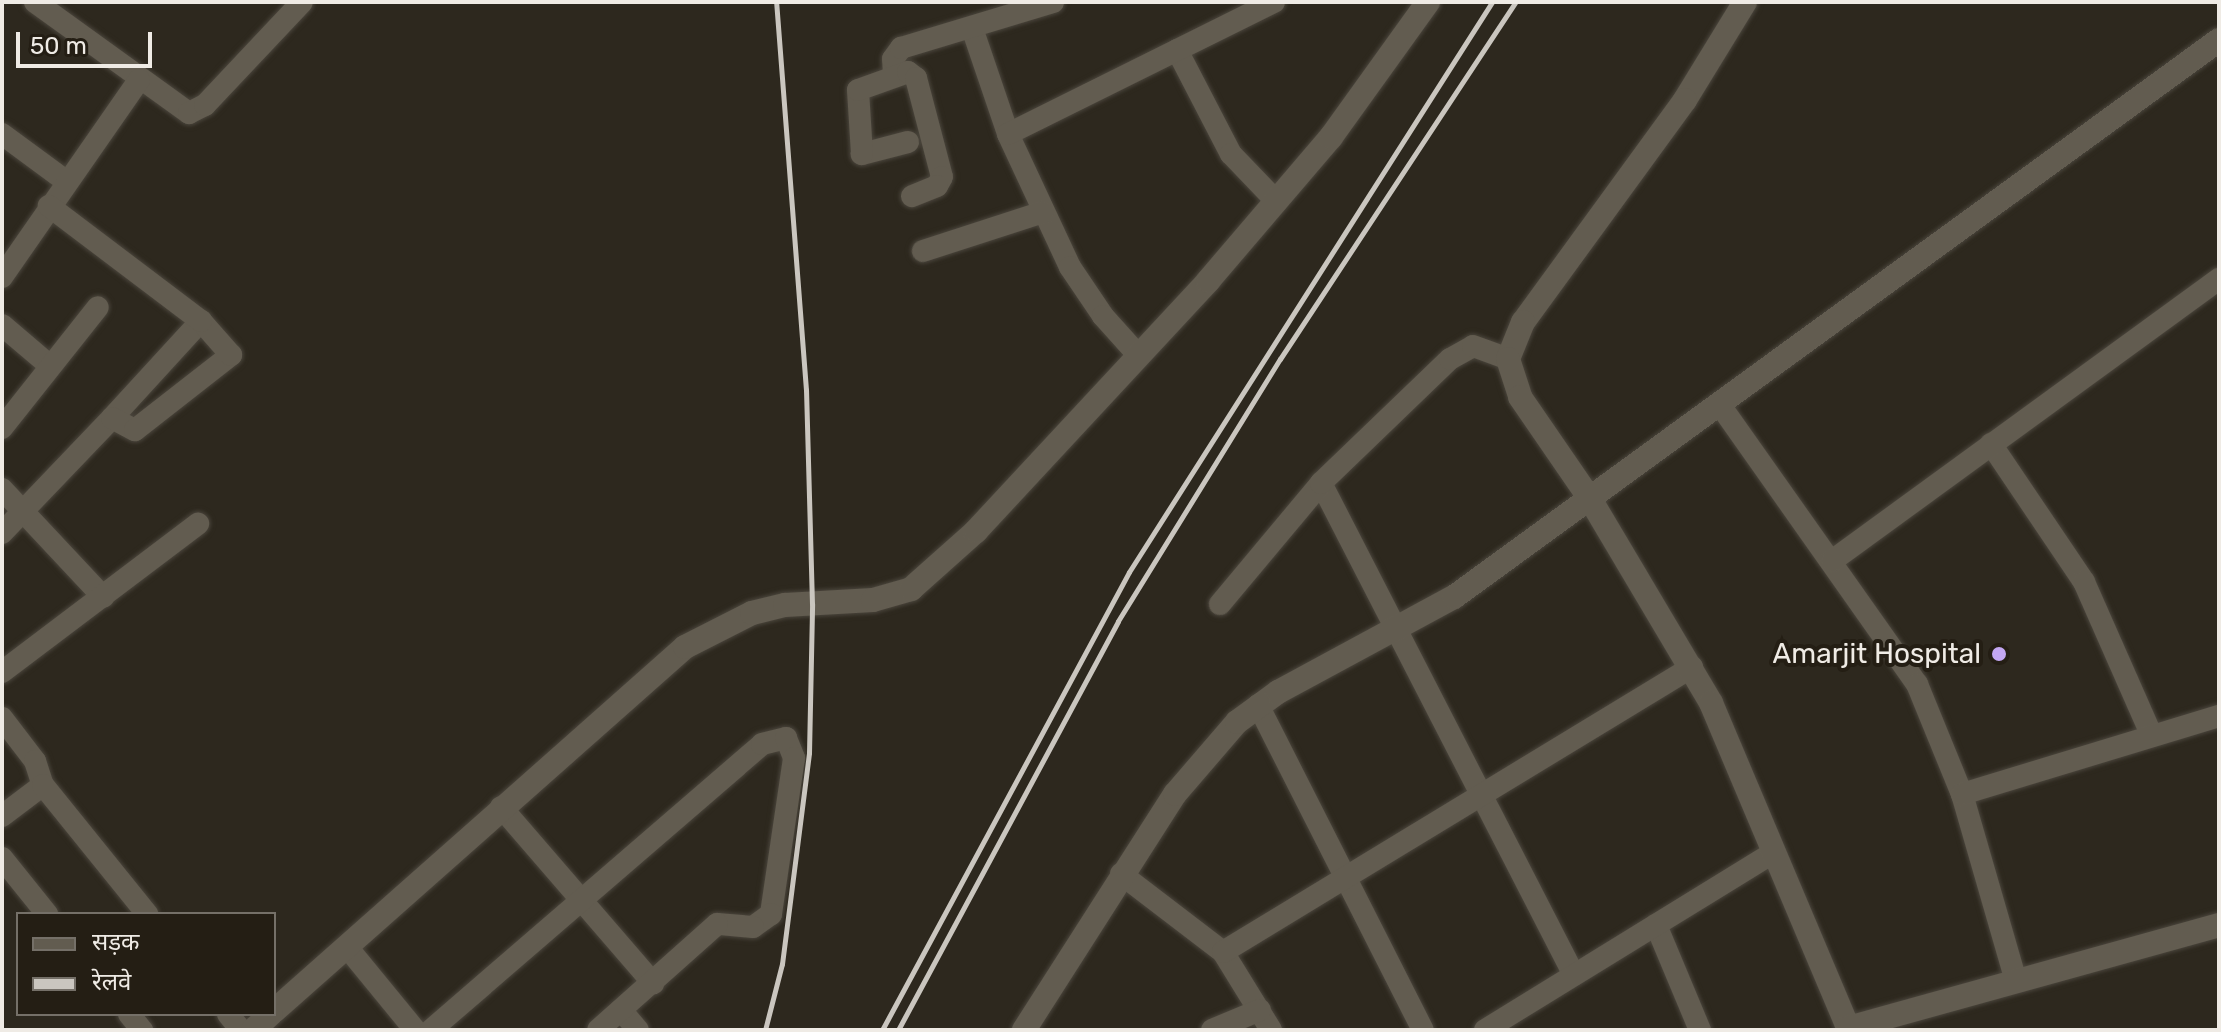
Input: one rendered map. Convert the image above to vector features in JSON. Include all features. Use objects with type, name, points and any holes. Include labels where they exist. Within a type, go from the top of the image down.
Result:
[{"type":"street","points":[[35,2],[180,110],[197,110],[302,2]]},
{"type":"street","points":[[894,76],[893,59],[901,48],[1053,2]]},
{"type":"street","points":[[1008,134],[1274,2]]},
{"type":"street","points":[[1745,2],[1685,100],[1523,322],[1508,359],[1520,397],[1590,499],[1692,667],[1848,1029],[2219,925]]},
{"type":"street","points":[[276,1009],[646,676],[725,624],[785,605],[873,600],[911,589],[976,531],[1277,202],[1417,8]]},
{"type":"street","points":[[972,28],[1008,134],[1070,267],[1103,316],[1138,355]]},
{"type":"street","points":[[1024,1030],[1175,794],[1258,705],[1401,629],[1590,499],[2219,40]]},
{"type":"street","points":[[1177,50],[1231,154],[1277,202]]},
{"type":"street","points":[[908,142],[866,157],[860,150],[858,90],[908,72],[916,78],[942,177],[937,186],[912,196]]},
{"type":"street","points":[[2,277],[139,80]]},
{"type":"street","points":[[2,134],[66,181]]},
{"type":"street","points":[[49,206],[201,321],[228,349],[228,361],[135,430],[112,418]]},
{"type":"street","points":[[923,251],[1043,212]]},
{"type":"street","points":[[1832,561],[2219,279]]},
{"type":"street","points":[[2,428],[98,307]]},
{"type":"street","points":[[2,533],[25,513],[201,321]]},
{"type":"street","points":[[2,325],[49,365]]},
{"type":"street","points":[[1220,604],[1321,483],[1398,405],[1463,350],[1483,347],[1508,359]]},
{"type":"street","points":[[1720,405],[1917,684],[1962,794],[2016,981]]},
{"type":"street","points":[[1991,444],[2084,582],[2151,734]]},
{"type":"street","points":[[1321,483],[1401,629],[1574,975]]},
{"type":"street","points":[[2,489],[103,597]]},
{"type":"street","points":[[2,672],[198,524]]},
{"type":"street","points":[[1223,952],[1485,796],[1692,667]]},
{"type":"street","points":[[1258,705],[1423,1030]]},
{"type":"street","points":[[1962,794],[2151,734],[2219,716]]},
{"type":"street","points":[[2,718],[35,761],[43,785],[145,912]]},
{"type":"street","points":[[431,1030],[762,744],[786,738],[794,758],[771,914],[753,927],[717,924],[598,1030]]},
{"type":"street","points":[[2,816],[43,785]]},
{"type":"street","points":[[501,807],[653,983]]},
{"type":"street","points":[[1485,1030],[1773,853]]},
{"type":"street","points":[[2,858],[45,912]]},
{"type":"street","points":[[1121,874],[1223,952],[1266,1020],[1212,1030]]},
{"type":"street","points":[[1656,925],[1700,1030]]},
{"type":"street","points":[[347,947],[415,1030]]},
{"type":"street","points":[[621,1010],[638,1030]]},
{"type":"street","points":[[253,1030],[269,1016]]},
{"type":"railway","points":[[765,1030],[782,964],[809,753],[812,604],[806,390],[776,2]]},
{"type":"railway","points":[[882,1030],[1129,572],[1492,2]]},
{"type":"railway","points":[[898,1030],[1118,621],[1280,359],[1515,2]]},
{"type":"place","name":"Amarjit Hospital","points":[[1999,654]]}]
